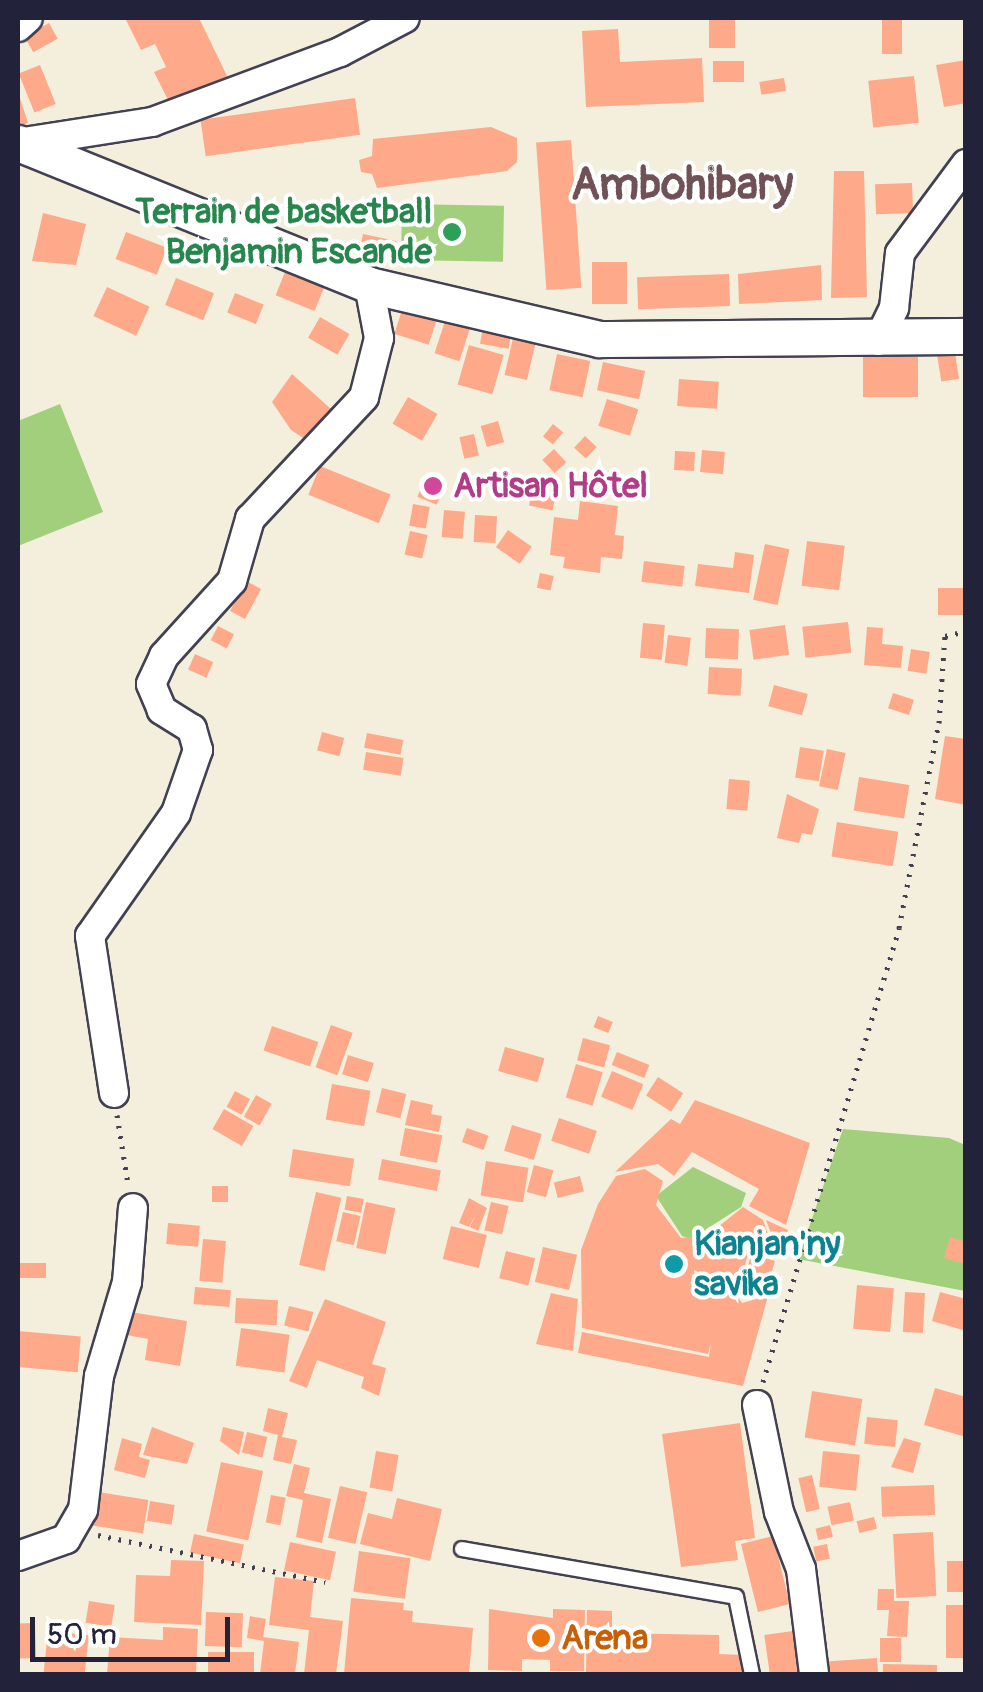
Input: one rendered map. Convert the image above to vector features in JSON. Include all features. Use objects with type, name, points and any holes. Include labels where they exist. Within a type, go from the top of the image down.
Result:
[{"type":"street","points":[[18,26],[28,18]]},
{"type":"street","points":[[18,142],[152,122],[340,52],[405,18]]},
{"type":"street","points":[[18,142],[369,286],[599,339],[878,341],[966,336]]},
{"type":"street","points":[[878,341],[894,308],[900,253],[966,164]]},
{"type":"street","points":[[114,1092],[90,936],[176,813],[198,750],[192,730],[162,710],[151,684],[164,656],[232,581],[250,519],[364,397],[379,338],[369,286]]},
{"type":"street","points":[[18,1556],[66,1539],[82,1510],[99,1376],[127,1282],[132,1208]]},
{"type":"street","points":[[757,1404],[779,1512],[801,1568],[814,1674]]},
{"type":"lane","points":[[462,1549],[736,1597],[752,1674]]},
{"type":"path","points":[[757,1404],[899,928],[939,723],[945,636],[966,631]]},
{"type":"path","points":[[114,1092],[132,1208]]},
{"type":"path","points":[[72,1529],[325,1582]]},
{"type":"green space","name":"Terrain de basketball Benjamin Escande","points":[[402,204],[504,206],[503,262],[401,260]]},
{"type":"green space","points":[[60,404],[103,512],[18,546],[18,421]]},
{"type":"green space","points":[[843,1129],[949,1138],[965,1145],[965,1291],[798,1259]]},
{"type":"green space","points":[[693,1167],[746,1193],[741,1207],[691,1239],[682,1236],[656,1196]]},
{"type":"building","points":[[125,18],[199,18],[228,78],[171,106],[154,72],[166,67],[155,44],[141,50]]},
{"type":"building","points":[[709,18],[735,18],[735,48],[709,48]]},
{"type":"building","points":[[882,18],[902,18],[902,54],[882,54]]},
{"type":"building","points":[[49,23],[58,39],[33,52],[25,37]]},
{"type":"building","points":[[618,29],[620,62],[702,58],[704,102],[586,107],[582,31]]},
{"type":"building","points":[[966,60],[966,103],[944,107],[936,65]]},
{"type":"building","points":[[713,61],[744,61],[744,82],[713,82]]},
{"type":"building","points":[[40,65],[56,104],[34,113],[19,74]]},
{"type":"building","points":[[914,76],[919,123],[873,128],[868,81]]},
{"type":"building","points":[[784,78],[786,91],[761,95],[759,82]]},
{"type":"building","points":[[18,92],[28,123],[18,126]]},
{"type":"building","points":[[355,98],[360,135],[206,156],[201,120]]},
{"type":"building","points":[[491,127],[517,138],[517,162],[507,171],[377,188],[372,174],[361,172],[359,160],[372,156],[373,139]]},
{"type":"building","points":[[571,140],[581,288],[546,290],[536,142]]},
{"type":"building","points":[[834,171],[864,171],[867,297],[831,298]]},
{"type":"building","points":[[912,183],[913,213],[876,214],[875,184]]},
{"type":"building","points":[[43,213],[86,224],[76,265],[32,261]]},
{"type":"building","points":[[126,232],[167,248],[157,275],[116,259]]},
{"type":"building","points":[[363,234],[396,241],[393,258],[359,251]]},
{"type":"building","points":[[592,262],[627,262],[627,304],[592,304]]},
{"type":"building","points":[[821,265],[822,300],[739,304],[738,274]]},
{"type":"building","points":[[285,272],[324,288],[315,311],[276,295]]},
{"type":"building","points":[[729,274],[730,306],[638,309],[637,277]]},
{"type":"building","points":[[176,278],[214,293],[203,320],[165,305]]},
{"type":"building","points":[[107,287],[150,307],[136,336],[93,316]]},
{"type":"building","points":[[235,293],[264,305],[256,324],[227,312]]},
{"type":"building","points":[[403,307],[437,318],[429,345],[394,334]]},
{"type":"building","points":[[320,317],[349,334],[337,355],[308,338]]},
{"type":"building","points":[[446,318],[471,326],[459,361],[435,353]]},
{"type":"building","points":[[483,327],[512,332],[509,349],[480,344]]},
{"type":"building","points":[[514,334],[536,339],[527,380],[505,375]]},
{"type":"building","points":[[469,345],[504,355],[492,394],[458,384]]},
{"type":"building","points":[[955,353],[959,379],[941,381],[937,356]]},
{"type":"building","points":[[557,354],[590,361],[583,397],[549,390]]},
{"type":"building","points":[[863,357],[918,357],[918,397],[863,397]]},
{"type":"building","points":[[603,362],[645,371],[639,399],[597,390]]},
{"type":"building","points":[[292,374],[340,417],[314,445],[291,430],[272,402]]},
{"type":"building","points":[[679,379],[719,382],[717,409],[677,406]]},
{"type":"building","points":[[408,397],[437,414],[422,441],[392,424]]},
{"type":"building","points":[[607,399],[638,409],[630,436],[598,426]]},
{"type":"building","points":[[498,421],[504,442],[487,447],[481,426]]},
{"type":"building","points":[[553,424],[563,432],[553,445],[543,436]]},
{"type":"building","points":[[474,434],[479,455],[464,459],[459,437]]},
{"type":"building","points":[[585,436],[597,447],[586,459],[574,448]]},
{"type":"building","points":[[554,449],[566,462],[555,473],[542,460]]},
{"type":"building","points":[[702,450],[725,452],[723,474],[700,472]]},
{"type":"building","points":[[675,451],[695,452],[694,471],[674,470]]},
{"type":"building","points":[[320,466],[390,494],[379,523],[308,495]]},
{"type":"building","points":[[424,481],[443,489],[437,505],[417,497]]},
{"type":"building","points":[[534,482],[557,487],[552,510],[529,505]]},
{"type":"building","points":[[580,501],[618,506],[615,535],[624,536],[622,559],[601,557],[600,573],[563,568],[565,557],[550,555],[554,517],[578,520]]},
{"type":"building","points":[[413,504],[430,507],[426,529],[409,526]]},
{"type":"building","points":[[444,510],[465,512],[463,539],[442,537]]},
{"type":"building","points":[[475,515],[497,516],[496,543],[474,542]]},
{"type":"building","points":[[508,530],[532,547],[520,564],[496,547]]},
{"type":"building","points":[[410,531],[428,535],[422,558],[405,554]]},
{"type":"building","points":[[807,541],[845,546],[839,590],[802,586]]},
{"type":"building","points":[[765,544],[789,549],[778,605],[753,600]]},
{"type":"building","points":[[735,552],[754,555],[749,593],[695,586],[698,564],[733,568]]},
{"type":"building","points":[[644,561],[685,566],[682,587],[641,582]]},
{"type":"building","points":[[540,573],[554,576],[551,591],[537,588]]},
{"type":"building","points":[[246,581],[261,589],[245,619],[230,611]]},
{"type":"building","points":[[938,588],[966,588],[966,615],[938,615]]},
{"type":"building","points":[[848,622],[851,653],[805,658],[802,627]]},
{"type":"building","points":[[643,623],[665,625],[662,660],[640,658]]},
{"type":"building","points":[[785,625],[789,655],[754,660],[749,630]]},
{"type":"building","points":[[218,626],[234,634],[227,648],[211,640]]},
{"type":"building","points":[[867,627],[883,628],[882,644],[903,646],[901,668],[864,665]]},
{"type":"building","points":[[706,628],[739,629],[738,659],[705,658]]},
{"type":"building","points":[[668,635],[691,638],[687,666],[665,663]]},
{"type":"building","points":[[911,649],[930,652],[926,674],[908,671]]},
{"type":"building","points":[[195,654],[213,662],[206,678],[188,670]]},
{"type":"building","points":[[709,667],[742,669],[741,696],[708,694]]},
{"type":"building","points":[[774,685],[808,694],[802,715],[768,706]]},
{"type":"building","points":[[893,693],[914,700],[909,715],[888,708]]},
{"type":"building","points":[[322,732],[344,738],[339,756],[317,750]]},
{"type":"building","points":[[367,733],[403,740],[400,755],[364,748]]},
{"type":"building","points":[[945,736],[966,739],[966,805],[935,799]]},
{"type":"building","points":[[800,747],[824,751],[819,781],[795,778]]},
{"type":"building","points":[[827,749],[846,753],[838,790],[819,786]]},
{"type":"building","points":[[366,752],[404,758],[401,776],[363,770]]},
{"type":"building","points":[[859,777],[909,785],[904,819],[854,811]]},
{"type":"building","points":[[729,779],[750,781],[747,811],[726,809]]},
{"type":"building","points":[[787,794],[819,809],[812,835],[802,833],[799,843],[777,838]]},
{"type":"building","points":[[837,822],[898,832],[893,866],[832,857]]},
{"type":"building","points":[[598,1016],[613,1022],[608,1033],[594,1027]]},
{"type":"building","points":[[331,1025],[353,1033],[337,1075],[316,1067]]},
{"type":"building","points":[[272,1026],[318,1042],[310,1067],[264,1051]]},
{"type":"building","points":[[583,1038],[610,1045],[604,1067],[577,1060]]},
{"type":"building","points":[[505,1047],[544,1058],[538,1082],[498,1071]]},
{"type":"building","points":[[617,1052],[649,1065],[644,1078],[612,1065]]},
{"type":"building","points":[[348,1055],[374,1063],[368,1082],[342,1074]]},
{"type":"building","points":[[576,1064],[603,1072],[593,1106],[566,1097]]},
{"type":"building","points":[[612,1071],[643,1084],[632,1110],[601,1097]]},
{"type":"building","points":[[658,1077],[683,1093],[671,1112],[646,1095]]},
{"type":"building","points":[[332,1084],[370,1091],[364,1126],[326,1119]]},
{"type":"building","points":[[382,1088],[406,1094],[400,1118],[376,1112]]},
{"type":"building","points":[[235,1091],[250,1099],[242,1115],[227,1107]]},
{"type":"building","points":[[256,1095],[272,1104],[260,1126],[244,1117]]},
{"type":"building","points":[[411,1100],[433,1105],[431,1114],[442,1116],[439,1132],[405,1125]]},
{"type":"building","points":[[695,1100],[810,1143],[786,1225],[749,1206],[759,1189],[692,1152],[674,1176],[658,1164],[615,1172],[671,1119],[680,1124]]},
{"type":"building","points":[[224,1109],[253,1126],[242,1146],[213,1129]]},
{"type":"building","points":[[559,1118],[597,1131],[589,1154],[551,1141]]},
{"type":"building","points":[[512,1125],[542,1134],[534,1160],[504,1151]]},
{"type":"building","points":[[405,1128],[442,1135],[437,1163],[400,1155]]},
{"type":"building","points":[[467,1128],[489,1136],[483,1150],[462,1142]]},
{"type":"building","points":[[293,1149],[354,1159],[350,1186],[289,1177]]},
{"type":"building","points":[[382,1159],[441,1170],[437,1191],[378,1180]]},
{"type":"building","points":[[486,1161],[528,1168],[523,1202],[481,1196]]},
{"type":"building","points":[[534,1165],[553,1170],[546,1197],[527,1192]]},
{"type":"building","points":[[645,1169],[663,1181],[656,1205],[681,1238],[708,1235],[743,1207],[763,1220],[769,1237],[763,1254],[749,1251],[736,1294],[742,1303],[768,1296],[743,1386],[578,1353],[582,1332],[709,1357],[711,1343],[708,1354],[582,1328],[581,1250],[598,1204],[616,1176]]},
{"type":"building","points":[[580,1176],[584,1192],[558,1198],[554,1183]]},
{"type":"building","points":[[212,1186],[228,1186],[228,1202],[212,1202]]},
{"type":"building","points":[[316,1192],[341,1198],[324,1271],[299,1265]]},
{"type":"building","points":[[347,1196],[364,1199],[361,1213],[345,1210]]},
{"type":"building","points":[[469,1198],[487,1208],[478,1231],[470,1227],[476,1214],[469,1227],[459,1223]]},
{"type":"building","points":[[366,1202],[395,1208],[386,1254],[356,1248]]},
{"type":"building","points":[[491,1202],[509,1206],[502,1234],[484,1230]]},
{"type":"building","points":[[343,1212],[361,1216],[354,1245],[336,1241]]},
{"type":"building","points":[[766,1220],[788,1230],[779,1254]]},
{"type":"building","points":[[168,1223],[200,1226],[198,1247],[166,1244]]},
{"type":"building","points":[[451,1226],[487,1235],[479,1268],[443,1259]]},
{"type":"building","points":[[950,1237],[966,1242],[966,1264],[944,1258]]},
{"type":"building","points":[[203,1239],[226,1241],[222,1283],[199,1281]]},
{"type":"building","points":[[543,1247],[577,1255],[569,1290],[535,1282]]},
{"type":"building","points":[[506,1251],[535,1258],[528,1285],[499,1278]]},
{"type":"building","points":[[751,1254],[775,1261],[766,1291],[741,1296]]},
{"type":"building","points":[[18,1263],[46,1263],[46,1278],[18,1278]]},
{"type":"building","points":[[857,1285],[894,1288],[890,1332],[853,1329]]},
{"type":"building","points":[[195,1287],[231,1290],[229,1307],[194,1304]]},
{"type":"building","points":[[905,1292],[925,1293],[923,1333],[903,1332]]},
{"type":"building","points":[[940,1292],[966,1299],[966,1331],[932,1321]]},
{"type":"building","points":[[551,1293],[578,1299],[573,1351],[536,1344]]},
{"type":"building","points":[[236,1298],[278,1300],[277,1325],[235,1323]]},
{"type":"building","points":[[325,1299],[386,1322],[372,1364],[386,1368],[379,1396],[361,1388],[364,1377],[317,1360],[307,1388],[289,1381]]},
{"type":"building","points":[[289,1306],[313,1312],[308,1331],[284,1325]]},
{"type":"building","points":[[130,1312],[187,1321],[180,1366],[145,1360],[148,1339],[127,1335]]},
{"type":"building","points":[[241,1328],[290,1335],[284,1372],[236,1366]]},
{"type":"building","points":[[18,1331],[81,1336],[78,1372],[18,1367]]},
{"type":"building","points":[[935,1388],[966,1397],[966,1437],[924,1425]]},
{"type":"building","points":[[812,1391],[862,1399],[855,1445],[805,1437]]},
{"type":"building","points":[[268,1408],[288,1413],[282,1437],[297,1440],[291,1464],[273,1460],[278,1435],[263,1431]]},
{"type":"building","points":[[867,1417],[898,1420],[895,1447],[864,1444]]},
{"type":"building","points":[[740,1423],[755,1538],[735,1541],[738,1560],[681,1567],[662,1434]]},
{"type":"building","points":[[152,1427],[194,1443],[187,1464],[143,1455]]},
{"type":"building","points":[[223,1427],[244,1432],[239,1455],[220,1441]]},
{"type":"building","points":[[247,1432],[267,1437],[262,1457],[242,1452]]},
{"type":"building","points":[[122,1438],[142,1444],[139,1457],[150,1460],[145,1478],[114,1470]]},
{"type":"building","points":[[904,1438],[921,1443],[913,1473],[891,1467]]},
{"type":"building","points":[[376,1451],[399,1455],[392,1491],[370,1487]]},
{"type":"building","points":[[823,1451],[860,1455],[856,1491],[819,1487]]},
{"type":"building","points":[[221,1462],[263,1471],[248,1540],[206,1531]]},
{"type":"building","points":[[294,1464],[310,1468],[304,1493],[331,1499],[322,1543],[296,1537],[303,1500],[286,1496]]},
{"type":"building","points":[[812,1475],[820,1509],[806,1512],[798,1478]]},
{"type":"building","points":[[934,1485],[935,1515],[882,1517],[881,1487]]},
{"type":"building","points":[[340,1486],[367,1492],[355,1544],[328,1538]]},
{"type":"building","points":[[98,1492],[148,1500],[143,1534],[93,1526]]},
{"type":"building","points":[[271,1495],[286,1498],[280,1525],[266,1522]]},
{"type":"building","points":[[397,1498],[442,1509],[430,1561],[360,1544],[368,1513],[392,1519]]},
{"type":"building","points":[[150,1501],[175,1505],[172,1525],[147,1521]]},
{"type":"building","points":[[850,1502],[854,1521],[831,1525],[828,1507]]},
{"type":"building","points":[[874,1517],[877,1529],[859,1533],[857,1521]]},
{"type":"building","points":[[830,1525],[833,1537],[818,1540],[815,1529]]},
{"type":"building","points":[[933,1532],[936,1596],[896,1598],[893,1534]]},
{"type":"building","points":[[194,1534],[244,1545],[240,1563],[190,1553]]},
{"type":"building","points":[[773,1536],[790,1604],[758,1612],[741,1544]]},
{"type":"building","points":[[290,1542],[336,1552],[330,1580],[284,1570]]},
{"type":"building","points":[[827,1544],[830,1559],[816,1561],[813,1547]]},
{"type":"building","points":[[359,1551],[410,1558],[405,1599],[353,1592]]},
{"type":"building","points":[[171,1560],[204,1561],[201,1625],[134,1622],[136,1575],[170,1576]]},
{"type":"building","points":[[947,1561],[966,1561],[966,1592],[947,1592]]},
{"type":"building","points":[[275,1577],[314,1581],[310,1617],[343,1621],[336,1674],[304,1674],[309,1630],[269,1625]]},
{"type":"building","points":[[878,1589],[894,1589],[894,1601],[909,1601],[907,1637],[887,1636],[889,1610],[877,1610]]},
{"type":"building","points":[[351,1598],[404,1603],[403,1610],[413,1611],[412,1622],[473,1628],[469,1674],[344,1674]]},
{"type":"building","points":[[89,1601],[115,1605],[111,1627],[86,1623]]},
{"type":"building","points":[[946,1605],[966,1605],[966,1658],[946,1658]]},
{"type":"building","points":[[489,1609],[553,1618],[553,1609],[585,1610],[584,1671],[550,1671],[550,1660],[522,1659],[522,1671],[488,1670]]},
{"type":"building","points":[[587,1610],[612,1611],[612,1633],[719,1635],[719,1654],[743,1655],[743,1674],[586,1674]]},
{"type":"building","points":[[206,1612],[243,1613],[242,1647],[205,1646]]},
{"type":"building","points":[[250,1616],[266,1619],[263,1637],[299,1642],[295,1674],[260,1674],[264,1641],[247,1638]]},
{"type":"building","points":[[35,1623],[36,1658],[19,1659],[18,1624]]},
{"type":"building","points":[[163,1627],[198,1629],[196,1674],[107,1674],[110,1637],[163,1640]]},
{"type":"building","points":[[48,1631],[89,1635],[85,1674],[44,1674]]},
{"type":"building","points":[[793,1631],[799,1674],[770,1674],[764,1635]]},
{"type":"building","points":[[880,1638],[901,1638],[901,1662],[880,1662]]},
{"type":"building","points":[[208,1652],[254,1652],[254,1674],[208,1674]]},
{"type":"building","points":[[877,1658],[878,1674],[827,1674],[826,1662]]},
{"type":"building","points":[[883,1664],[937,1665],[937,1674],[883,1674]]},
{"type":"place","name":"Terrain de basketball Benjamin Escande","points":[[452,232]]},
{"type":"place","name":"Artisan Hôtel","points":[[433,486]]},
{"type":"place","name":"Kianjan'ny savika","points":[[674,1264]]},
{"type":"place","name":"Arena","points":[[541,1638]]},
{"type":"district","name":"Ambohibary","points":[[682,186]]}]
